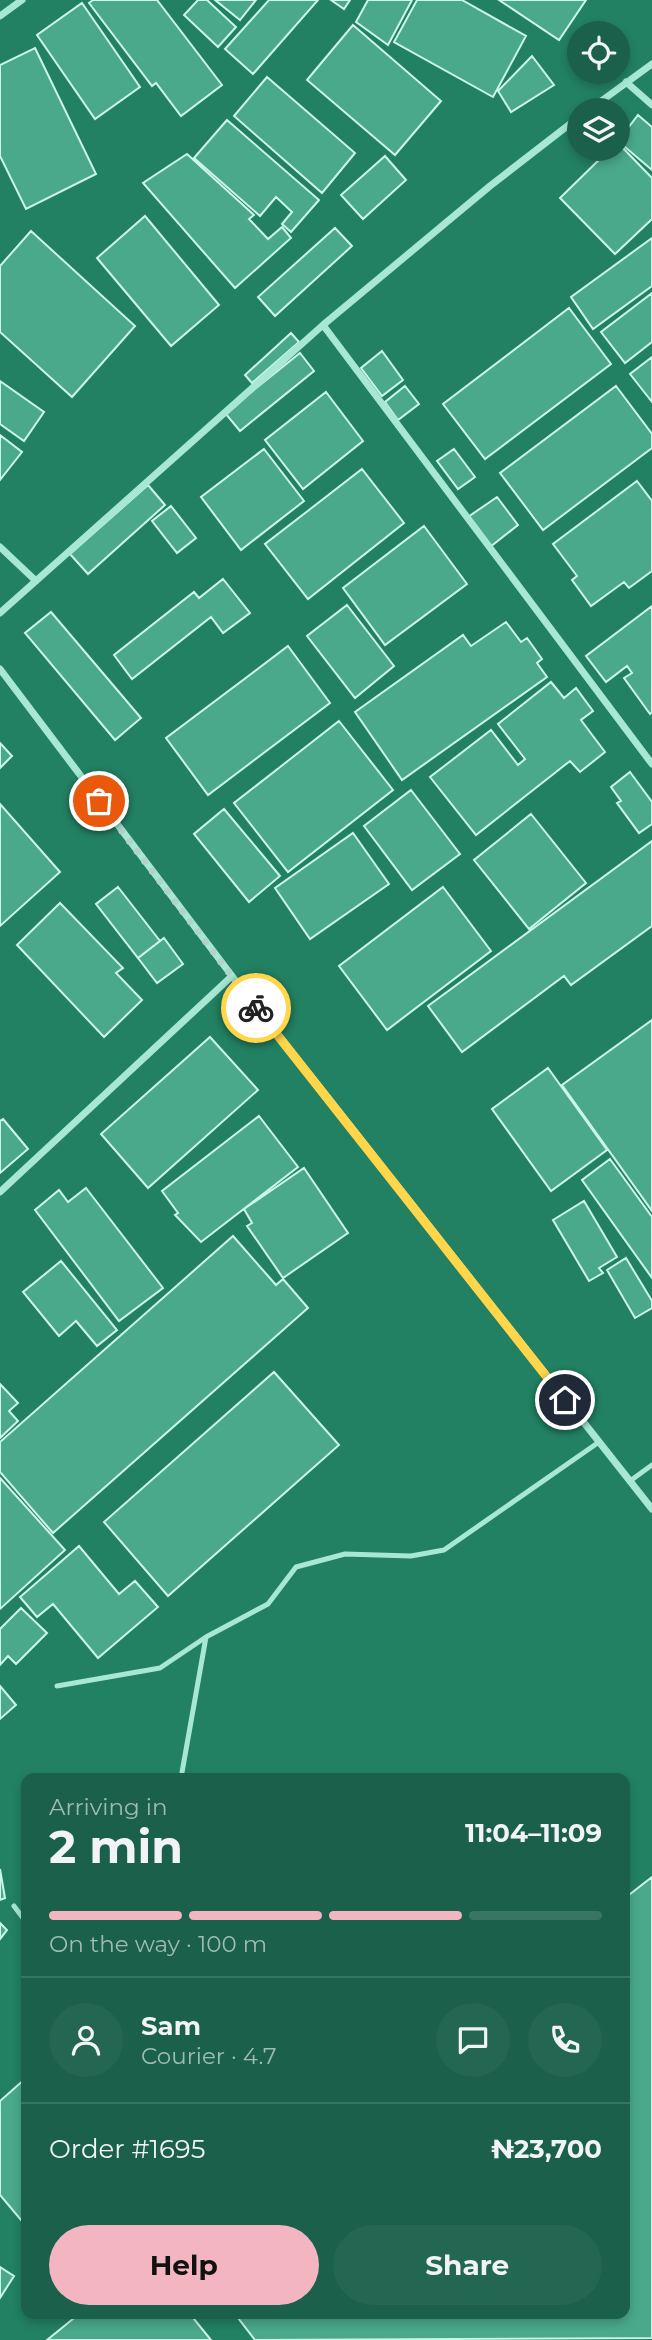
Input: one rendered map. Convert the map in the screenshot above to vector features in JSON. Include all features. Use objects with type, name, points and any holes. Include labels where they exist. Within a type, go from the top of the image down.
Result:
[{"type":"street","points":[[0,16],[22,0]]},
{"type":"street","points":[[630,79],[652,64]]},
{"type":"street","points":[[605,98],[623,84]]},
{"type":"street","points":[[628,84],[652,105]]},
{"type":"street","points":[[0,613],[323,325],[490,186],[567,126]]},
{"type":"street","points":[[323,325],[652,764]]},
{"type":"street","points":[[0,547],[36,581]]},
{"type":"street","points":[[0,669],[232,976],[652,1509]]},
{"type":"street","points":[[0,1192],[232,976]]},
{"type":"lane","points":[[57,1686],[160,1668],[206,1637],[268,1604],[296,1567],[345,1554],[411,1556],[444,1550],[599,1442]]},
{"type":"lane","points":[[630,1481],[652,1465]]},
{"type":"lane","points":[[182,1773],[206,1637]]},
{"type":"lane","points":[[14,1906],[21,1915]]},
{"type":"building","points":[[93,0],[157,0],[222,85],[181,116],[156,83],[152,86],[89,3]]},
{"type":"building","points":[[198,0],[207,0],[236,27],[218,47],[184,15]]},
{"type":"building","points":[[215,0],[256,0],[240,20]]},
{"type":"building","points":[[269,0],[318,0],[253,74],[225,49]]},
{"type":"building","points":[[331,0],[350,0],[344,9]]},
{"type":"building","points":[[368,0],[412,0],[388,45],[356,22]]},
{"type":"building","points":[[417,0],[462,0],[526,36],[493,97],[394,42]]},
{"type":"building","points":[[499,0],[586,0],[572,21],[567,21],[567,28],[559,40]]},
{"type":"building","points":[[82,3],[140,87],[95,119],[37,35]]},
{"type":"building","points":[[353,25],[441,101],[395,155],[307,80]]},
{"type":"building","points":[[35,48],[96,174],[26,209],[0,156],[0,65]]},
{"type":"building","points":[[532,56],[554,85],[511,112],[498,91]]},
{"type":"building","points":[[267,77],[355,153],[322,193],[234,116]]},
{"type":"building","points":[[638,115],[652,127],[652,170],[630,151],[630,125]]},
{"type":"building","points":[[227,120],[319,200],[291,232],[282,224],[292,212],[276,197],[260,216],[194,158]]},
{"type":"building","points":[[187,154],[254,215],[249,219],[268,239],[282,227],[291,238],[235,288],[143,183]]},
{"type":"building","points":[[630,155],[652,178],[652,219],[615,254],[560,198],[598,161],[630,161]]},
{"type":"building","points":[[385,156],[406,180],[363,219],[341,195]]},
{"type":"building","points":[[145,216],[219,305],[171,346],[97,258]]},
{"type":"building","points":[[335,228],[352,246],[275,316],[258,297]]},
{"type":"building","points":[[31,231],[135,326],[72,397],[0,332],[0,266]]},
{"type":"building","points":[[652,238],[652,286],[593,329],[571,297]]},
{"type":"building","points":[[652,293],[652,342],[625,363],[601,332]]},
{"type":"building","points":[[569,308],[611,364],[485,459],[443,404]]},
{"type":"building","points":[[291,333],[299,342],[252,383],[245,375]]},
{"type":"building","points":[[382,351],[403,380],[382,396],[361,368]]},
{"type":"building","points":[[300,353],[314,371],[240,431],[225,413]]},
{"type":"building","points":[[652,357],[652,402],[630,374]]},
{"type":"building","points":[[0,381],[44,412],[24,441],[0,424]]},
{"type":"building","points":[[405,386],[419,404],[398,420],[385,402]]},
{"type":"building","points":[[616,386],[652,434],[652,448],[543,530],[500,473]]},
{"type":"building","points":[[326,392],[363,441],[303,489],[265,440]]},
{"type":"building","points":[[0,435],[22,452],[0,480]]},
{"type":"building","points":[[264,449],[304,501],[241,550],[201,497]]},
{"type":"building","points":[[454,449],[475,477],[458,489],[437,461]]},
{"type":"building","points":[[362,469],[404,523],[308,599],[265,544]]},
{"type":"building","points":[[637,481],[652,501],[652,571],[629,588],[624,582],[591,606],[572,580],[577,576],[553,544]]},
{"type":"building","points":[[148,485],[165,505],[88,574],[70,554]]},
{"type":"building","points":[[497,497],[518,525],[490,547],[468,517]]},
{"type":"building","points":[[171,506],[196,538],[177,553],[152,521]]},
{"type":"building","points":[[424,526],[467,584],[385,645],[343,588]]},
{"type":"building","points":[[223,579],[250,613],[223,633],[211,617],[132,679],[114,655],[194,592],[199,598]]},
{"type":"building","points":[[347,605],[394,666],[355,698],[307,636]]},
{"type":"building","points":[[652,606],[650,714],[624,678],[632,673],[627,666],[606,682],[586,656]]},
{"type":"building","points":[[51,612],[141,718],[115,740],[25,633]]},
{"type":"building","points":[[506,622],[521,642],[527,638],[542,659],[537,663],[547,677],[402,780],[355,712],[463,635],[471,646]]},
{"type":"building","points":[[288,646],[330,703],[208,795],[166,738]]},
{"type":"building","points":[[551,682],[564,698],[576,688],[593,711],[581,720],[605,752],[580,772],[570,761],[476,835],[430,777],[491,730],[518,765],[525,759],[498,724]]},
{"type":"building","points":[[339,721],[393,790],[288,872],[234,803]]},
{"type":"building","points":[[0,743],[12,756],[0,768]]},
{"type":"building","points":[[630,772],[652,802],[652,824],[639,833],[617,803],[621,801],[611,787]]},
{"type":"building","points":[[411,790],[460,854],[412,890],[364,826]]},
{"type":"building","points":[[0,804],[60,872],[0,926]]},
{"type":"building","points":[[224,809],[280,876],[249,902],[194,834]]},
{"type":"building","points":[[531,814],[586,883],[529,929],[474,860]]},
{"type":"building","points":[[353,833],[389,884],[310,939],[275,888]]},
{"type":"building","points":[[652,841],[652,926],[571,985],[564,976],[462,1052],[428,1006]]},
{"type":"building","points":[[118,887],[160,941],[138,958],[96,904]]},
{"type":"building","points":[[443,887],[491,951],[387,1030],[339,966]]},
{"type":"building","points":[[60,903],[123,968],[116,973],[142,1000],[104,1037],[17,945]]},
{"type":"building","points":[[164,938],[183,964],[157,983],[138,958]]},
{"type":"building","points":[[652,1020],[652,1211],[562,1085]]},
{"type":"building","points":[[210,1037],[258,1090],[148,1188],[101,1134]]},
{"type":"building","points":[[548,1068],[607,1150],[551,1191],[492,1109]]},
{"type":"building","points":[[259,1116],[298,1167],[201,1242],[175,1215],[178,1213],[162,1191]]},
{"type":"building","points":[[3,1119],[28,1149],[0,1173],[0,1121]]},
{"type":"building","points":[[610,1159],[652,1217],[652,1278],[582,1180]]},
{"type":"building","points":[[304,1168],[348,1233],[283,1278],[247,1226],[252,1223],[244,1209]]},
{"type":"building","points":[[86,1188],[163,1288],[119,1321],[35,1210],[59,1190],[68,1202]]},
{"type":"building","points":[[584,1201],[617,1257],[599,1268],[603,1273],[589,1281],[553,1220]]},
{"type":"building","points":[[233,1236],[276,1285],[283,1279],[308,1308],[53,1533],[0,1472],[0,1442]]},
{"type":"building","points":[[626,1258],[652,1301],[652,1308],[635,1318],[607,1270]]},
{"type":"building","points":[[61,1261],[117,1330],[97,1346],[76,1321],[59,1336],[23,1292]]},
{"type":"building","points":[[274,1372],[339,1445],[168,1596],[104,1522]]},
{"type":"building","points":[[0,1384],[18,1403],[9,1411],[18,1421],[0,1438]]},
{"type":"building","points":[[0,1478],[65,1550],[0,1609]]},
{"type":"building","points":[[79,1546],[119,1594],[135,1581],[158,1607],[98,1658],[53,1604],[37,1617],[20,1597]]},
{"type":"building","points":[[21,1608],[47,1633],[16,1664],[8,1656],[0,1665],[0,1629]]},
{"type":"building","points":[[0,1686],[16,1705],[0,1719]]},
{"type":"building","points":[[0,1869],[5,1898],[0,1900]]},
{"type":"building","points":[[652,1877],[652,2338],[255,2340],[239,2319],[630,2319],[630,1894]]},
{"type":"building","points":[[0,1923],[7,1930],[0,1939]]},
{"type":"building","points":[[21,2082],[21,2220],[0,2195],[0,2101]]},
{"type":"building","points":[[0,2267],[14,2276],[0,2298]]},
{"type":"building","points":[[73,2319],[194,2319],[211,2340],[47,2340]]},
{"type":"way so far","points":[[99,801],[256,1008]]},
{"type":"route","points":[[256,1008],[565,1400]]}]
